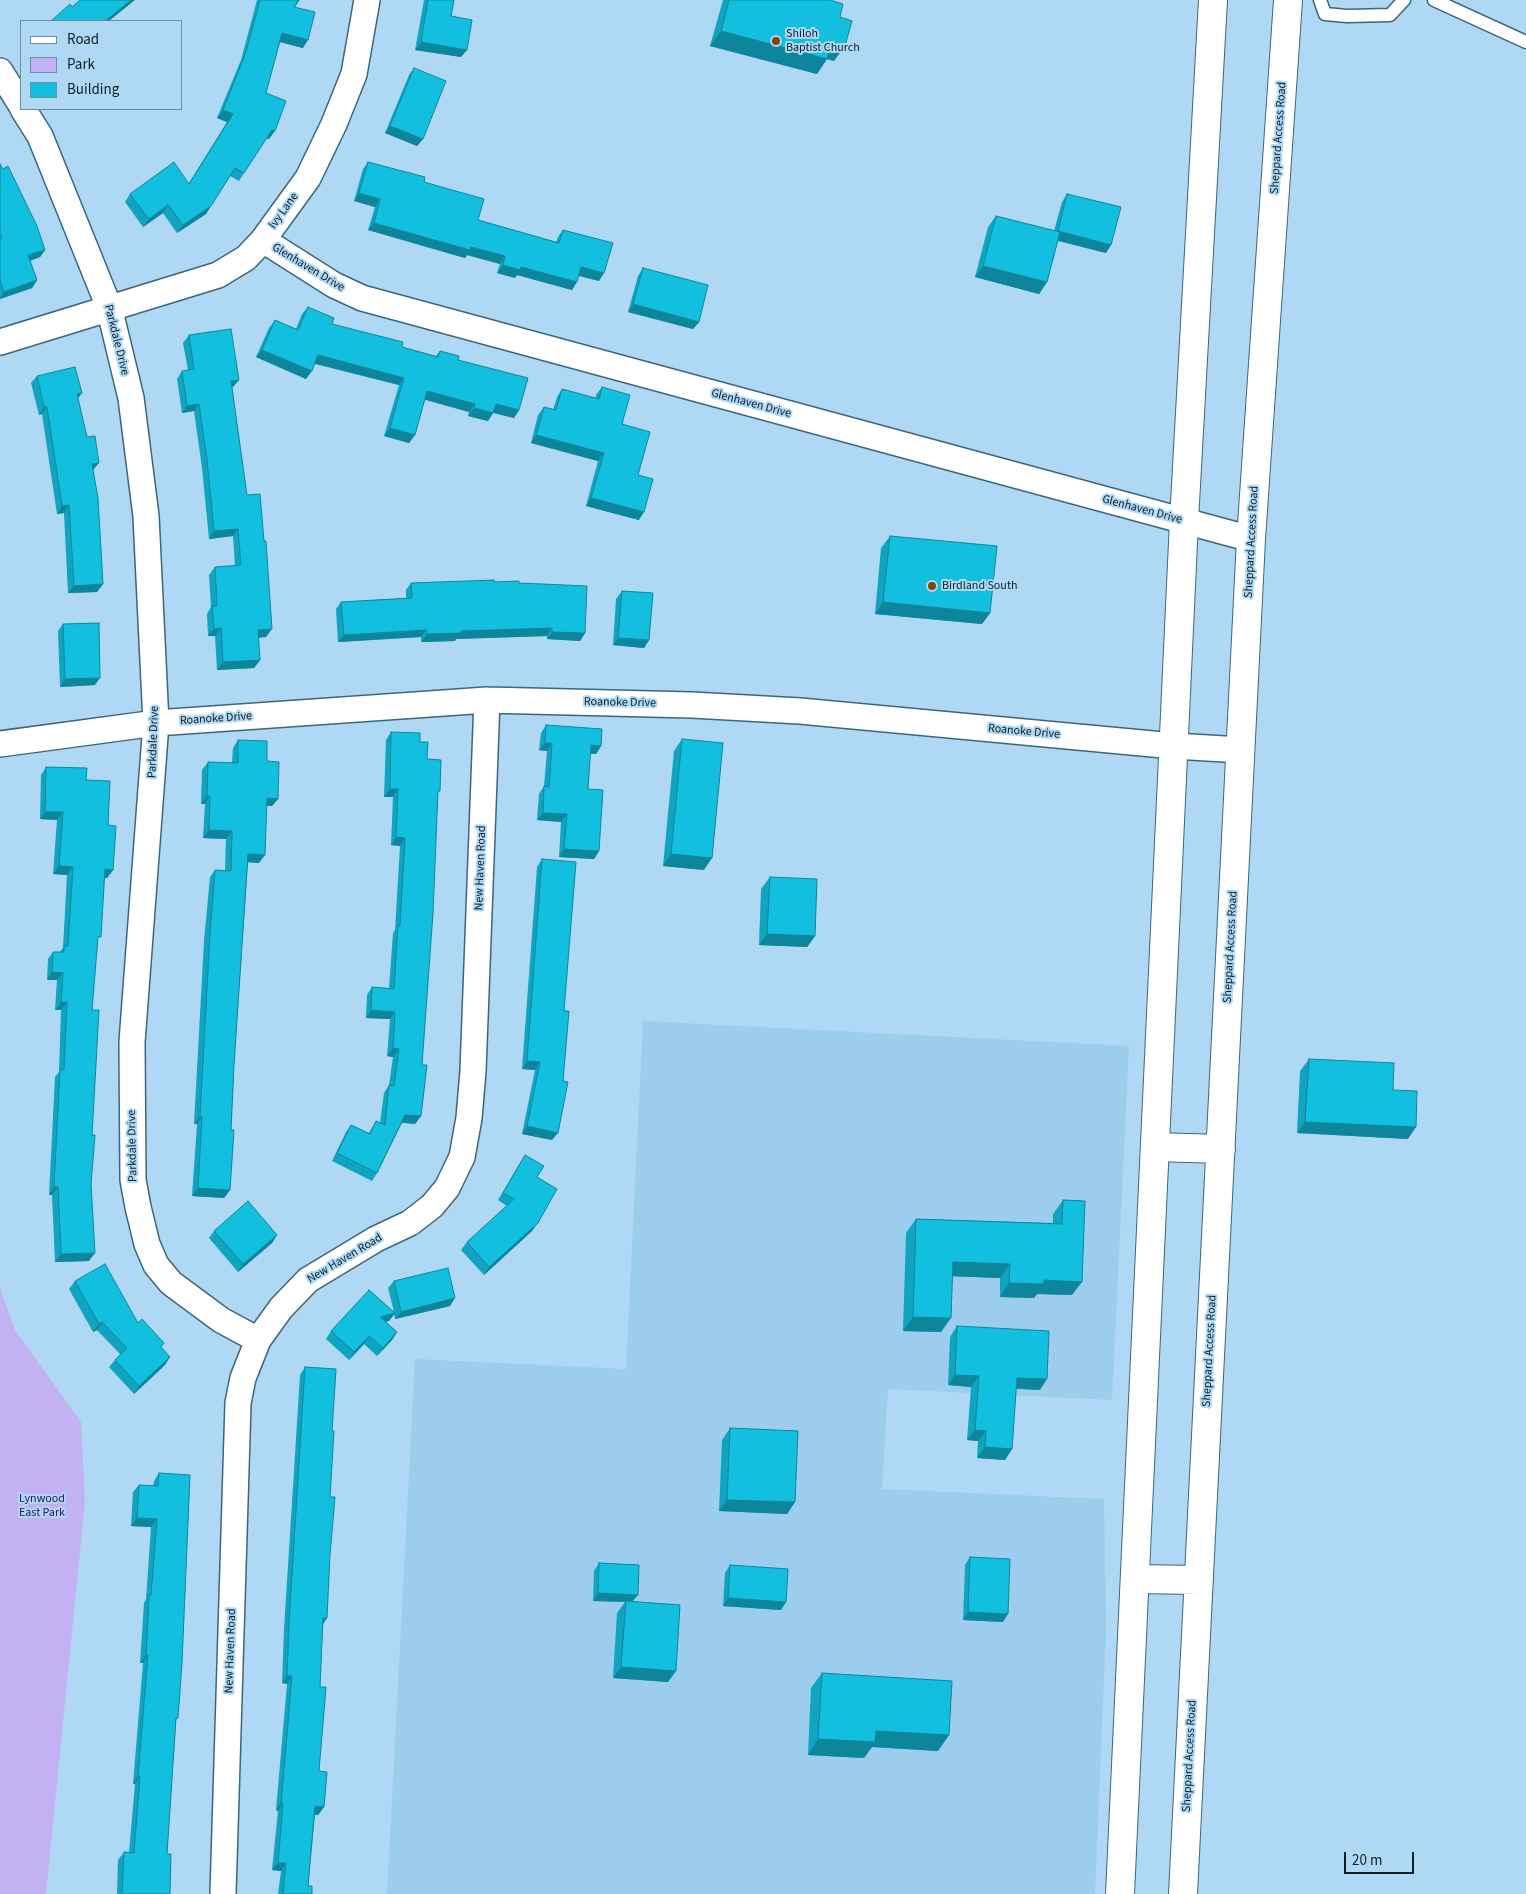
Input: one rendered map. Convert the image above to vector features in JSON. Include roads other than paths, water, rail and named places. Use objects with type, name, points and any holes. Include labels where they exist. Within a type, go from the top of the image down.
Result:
[{"type":"main road","points":[[1120,1894],[1184,521],[1213,0]]},
{"type":"main road","name":"Sheppard Access Road","points":[[1183,1894],[1251,539],[1288,0]]},
{"type":"main road","points":[[1155,1147],[1220,1150]]},
{"type":"main road","points":[[1135,1579],[1199,1580]]},
{"type":"street","name":"Ivy Lane","points":[[0,342],[218,274],[246,258],[263,240],[308,178],[334,124],[354,74],[367,0]]},
{"type":"street","points":[[0,71],[20,103]]},
{"type":"street","name":"Parkdale Drive","points":[[24,110],[40,136],[109,307],[131,398],[146,516],[156,723],[132,1042],[134,1189],[147,1244],[156,1265],[171,1283],[220,1320],[258,1340]]},
{"type":"street","name":"Glenhaven Drive","points":[[263,240],[334,285],[362,298],[1251,539]]},
{"type":"street","name":"Roanoke Drive","points":[[0,744],[156,723],[486,700],[692,705],[800,711],[1174,746],[1241,750]]},
{"type":"street","name":"New Haven Road","points":[[223,1894],[238,1403],[243,1378],[258,1340],[281,1308],[308,1280],[376,1239],[410,1223],[432,1206],[447,1188],[462,1157],[469,1118],[473,1071],[486,700]]},
{"type":"lane","points":[[1320,0],[1325,14],[1347,16],[1390,15],[1404,0]]},
{"type":"lane","points":[[1434,0],[1526,42]]},
{"type":"place","name":"Shiloh Baptist Church","points":[[776,41]]},
{"type":"place","name":"Birdland South","points":[[932,586]]},
{"type":"park label","name":"Lynwood East Park","points":[[42,1506]]}]
